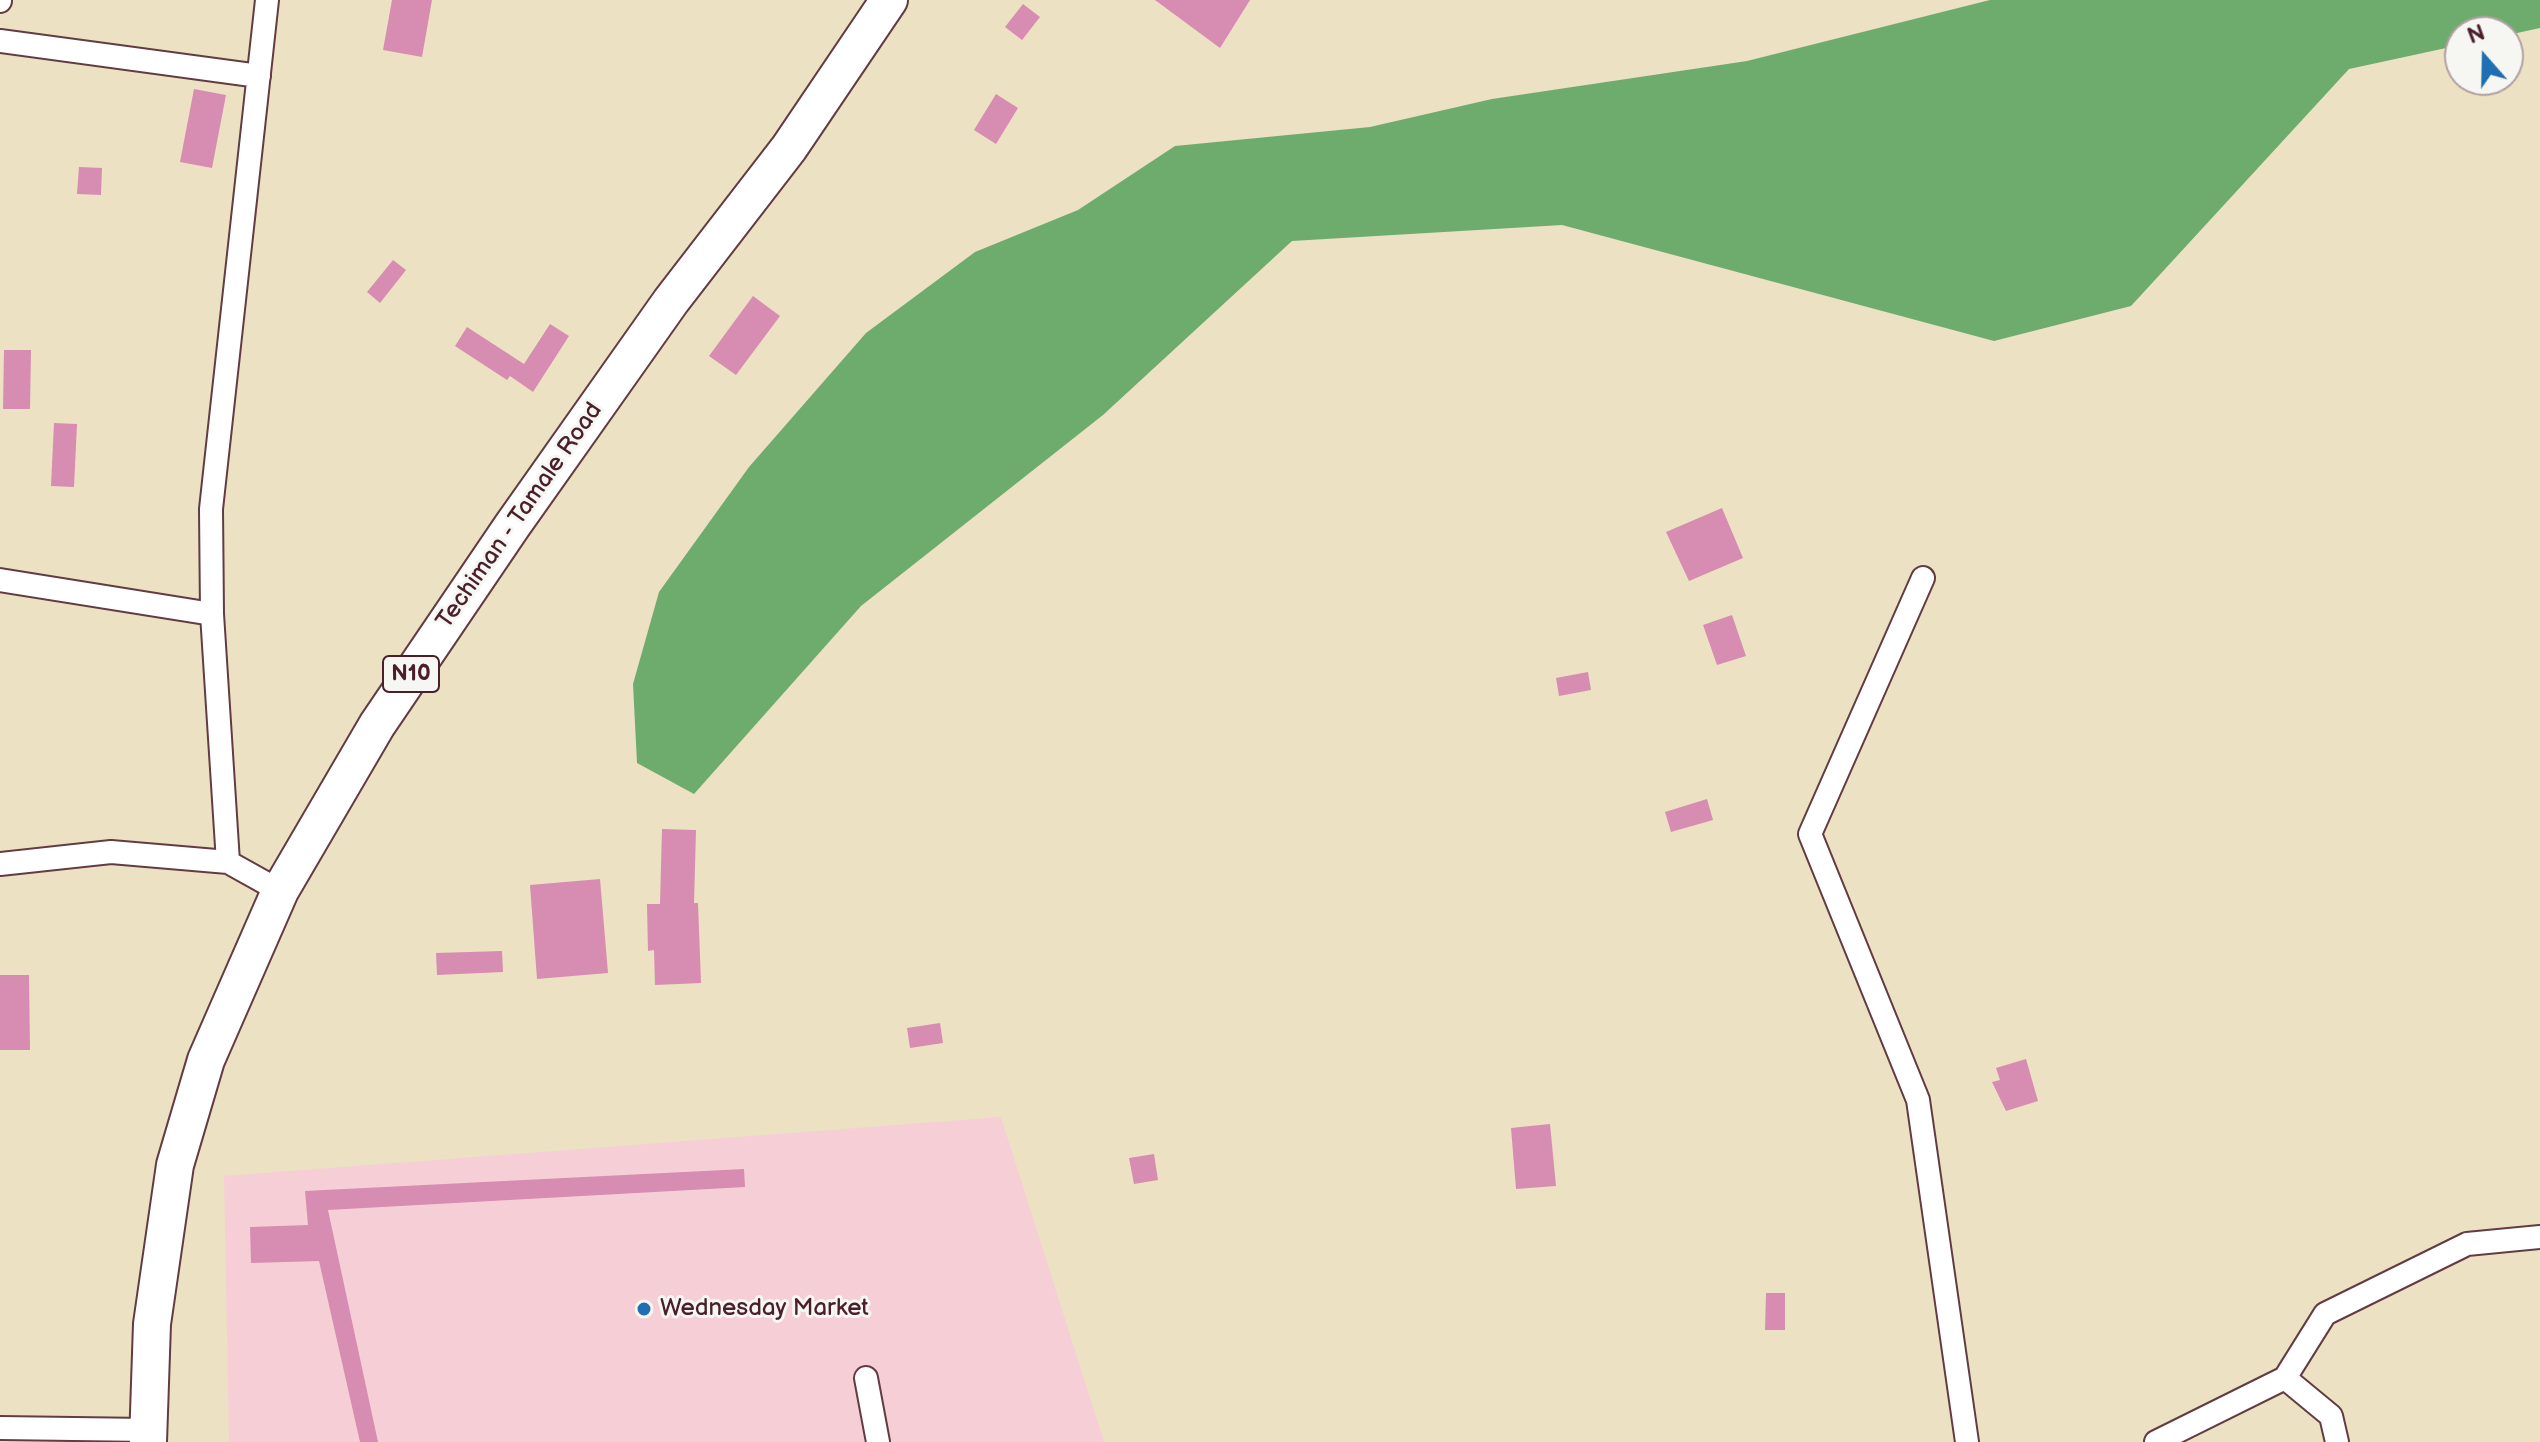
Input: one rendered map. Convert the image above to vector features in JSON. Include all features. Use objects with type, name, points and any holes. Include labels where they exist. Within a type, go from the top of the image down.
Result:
[{"type":"highway","name":"Techiman - Tamale Road","points":[[148,1436],[152,1324],[175,1165],[206,1060],[280,891],[377,725],[512,526],[671,301],[789,148],[889,0]]},
{"type":"street","points":[[228,862],[212,614],[211,509],[267,0]]},
{"type":"street","points":[[0,41],[259,76]]},
{"type":"street","points":[[1923,578],[1810,834],[1918,1100],[1967,1442]]},
{"type":"street","points":[[0,580],[212,614]]},
{"type":"street","points":[[0,864],[111,852],[228,862],[280,891]]},
{"type":"street","points":[[2156,1442],[2285,1378],[2325,1314],[2467,1244],[2540,1237]]},
{"type":"street","points":[[866,1378],[878,1442]]},
{"type":"street","points":[[2285,1378],[2331,1416],[2337,1442]]},
{"type":"street","points":[[0,1428],[148,1436]]},
{"type":"shaded area","name":"Wednesday Market","points":[[1001,1117],[1104,1442],[229,1442],[224,1176]]},
{"type":"green space","points":[[1990,0],[2540,0],[2540,28],[2524,32],[2524,16],[2444,16],[2444,48],[2349,69],[2131,306],[1994,341],[1562,225],[1292,241],[1103,415],[861,606],[694,794],[637,763],[633,684],[659,592],[749,467],[866,333],[975,252],[1078,210],[1175,146],[1370,127],[1492,99],[1747,61]]},
{"type":"building","points":[[392,0],[432,0],[422,57],[383,50]]},
{"type":"building","points":[[1155,0],[1250,0],[1220,48]]},
{"type":"building","points":[[1023,4],[1040,17],[1022,40],[1005,27]]},
{"type":"building","points":[[194,89],[226,95],[212,168],[180,162]]},
{"type":"building","points":[[996,94],[1018,108],[996,144],[974,130]]},
{"type":"building","points":[[79,167],[102,168],[101,195],[77,194]]},
{"type":"building","points":[[393,260],[406,270],[380,303],[367,292]]},
{"type":"building","points":[[753,296],[780,316],[736,375],[709,356]]},
{"type":"building","points":[[550,324],[569,336],[533,392],[510,376],[507,380],[455,346],[467,327],[524,364]]},
{"type":"building","points":[[4,350],[31,350],[30,409],[3,409]]},
{"type":"building","points":[[54,423],[77,424],[74,487],[51,486]]},
{"type":"building","points":[[1722,508],[1743,558],[1689,581],[1666,532]]},
{"type":"building","points":[[1732,615],[1746,656],[1717,665],[1703,625]]},
{"type":"building","points":[[1588,672],[1591,690],[1559,696],[1556,678]]},
{"type":"building","points":[[1707,799],[1713,820],[1671,832],[1665,812]]},
{"type":"building","points":[[662,829],[696,830],[694,903],[698,903],[701,983],[655,985],[654,950],[648,951],[647,904],[660,904]]},
{"type":"building","points":[[600,879],[608,973],[537,979],[530,885]]},
{"type":"building","points":[[502,951],[503,972],[437,975],[436,953]]},
{"type":"building","points":[[0,975],[29,975],[30,1050],[0,1050]]},
{"type":"building","points":[[940,1023],[943,1043],[910,1048],[907,1028]]},
{"type":"building","points":[[2026,1059],[2038,1101],[2006,1111],[1992,1082],[2000,1080],[1996,1068]]},
{"type":"building","points":[[1550,1124],[1556,1186],[1516,1189],[1511,1128]]},
{"type":"building","points":[[1154,1154],[1158,1180],[1134,1184],[1129,1158]]},
{"type":"building","points":[[744,1169],[745,1187],[328,1210],[378,1442],[360,1442],[319,1261],[251,1263],[250,1227],[308,1225],[305,1191]]},
{"type":"building","points":[[1766,1293],[1785,1293],[1785,1330],[1765,1330]]},
{"type":"place","name":"Wednesday Market","points":[[644,1309]]}]
